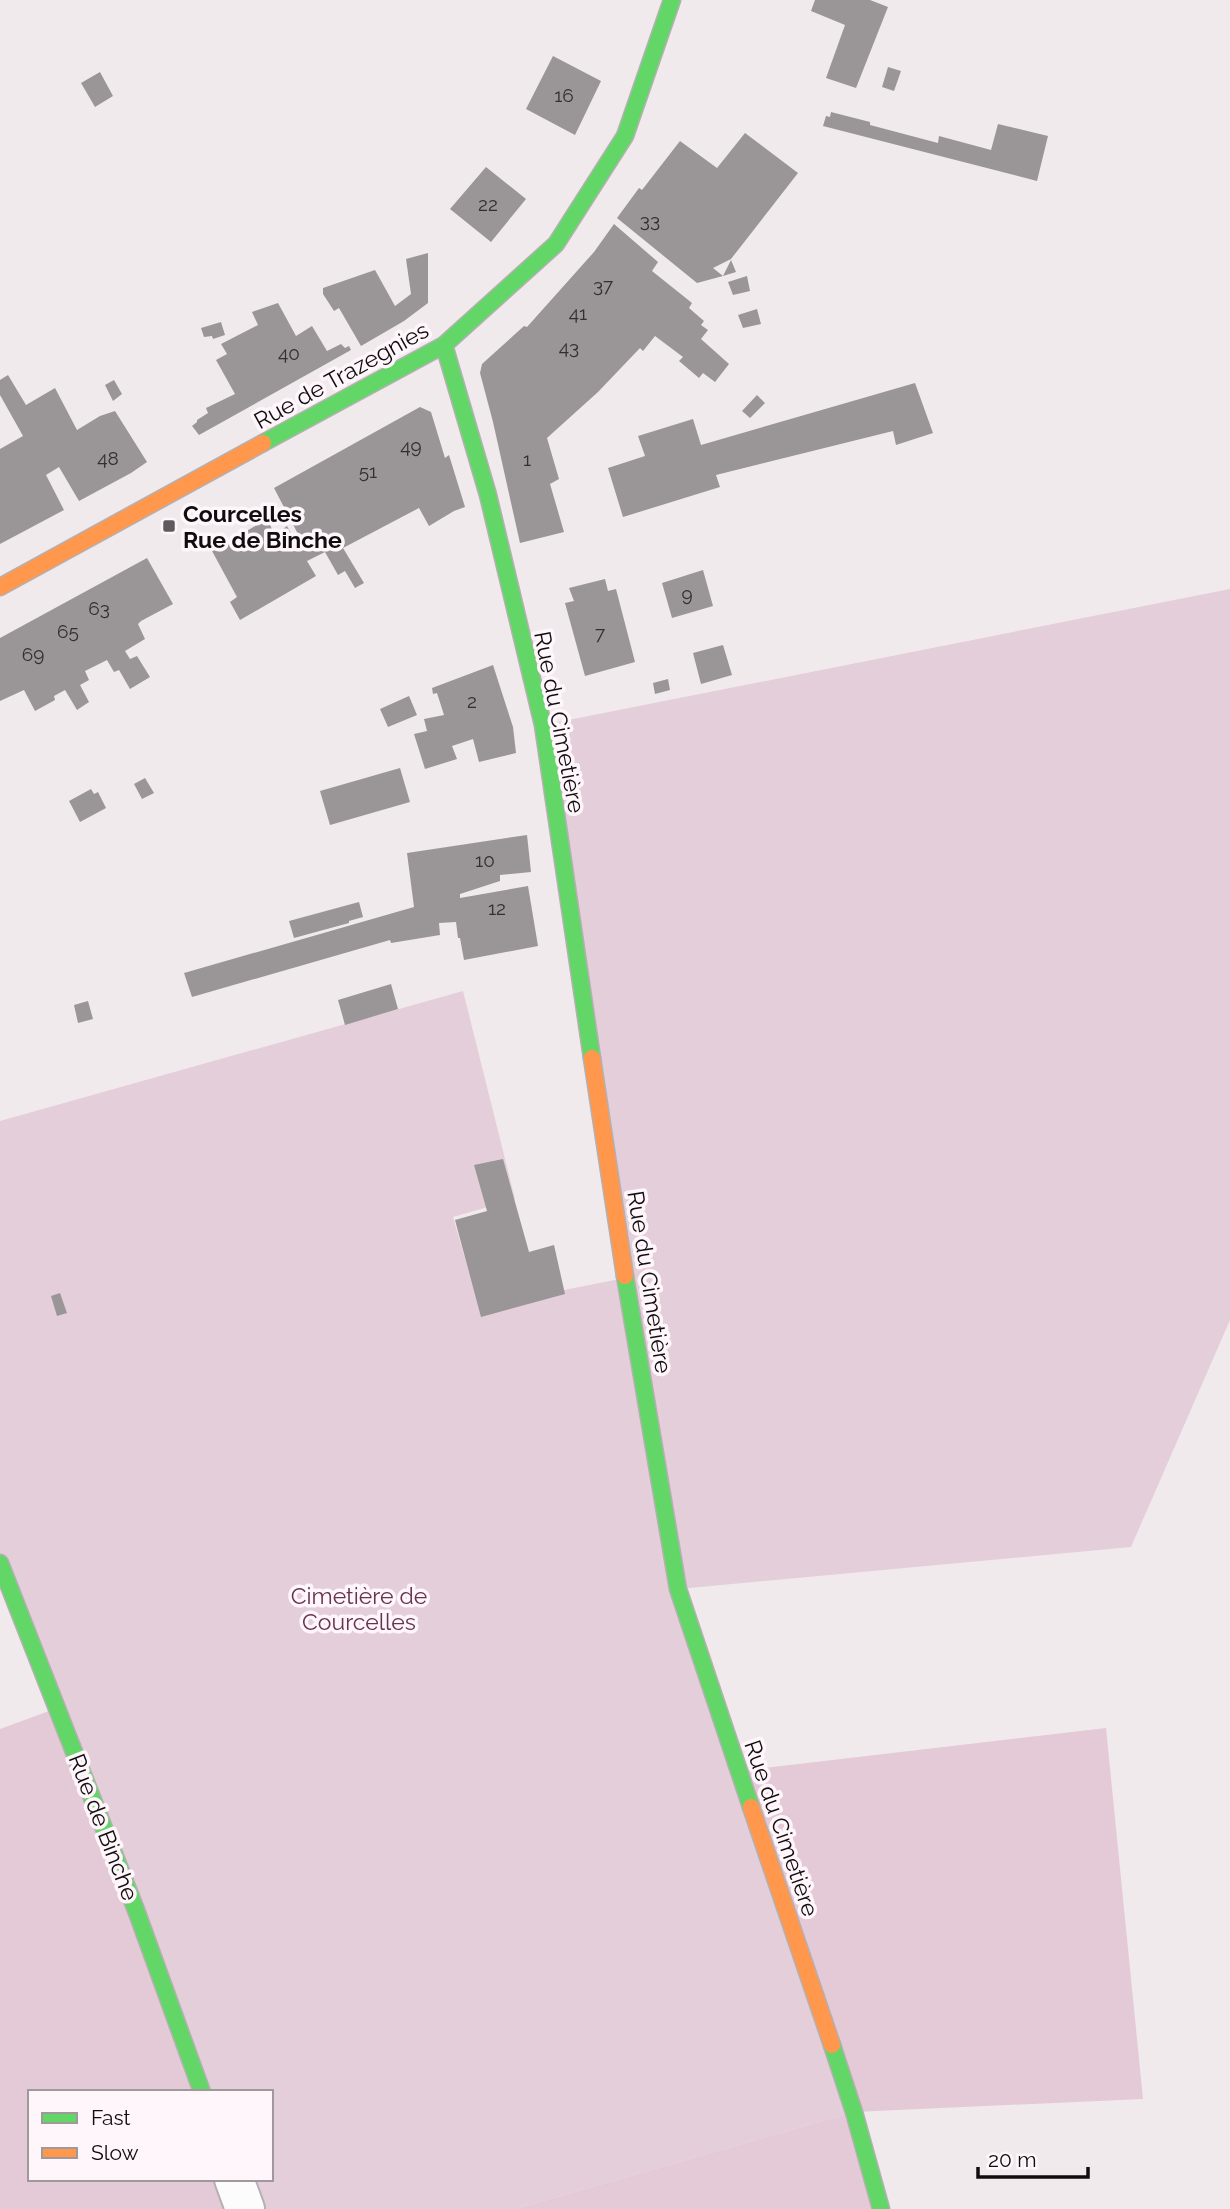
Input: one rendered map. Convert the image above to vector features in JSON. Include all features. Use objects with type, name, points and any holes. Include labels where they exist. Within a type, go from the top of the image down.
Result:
[{"type":"street","name":"Rue de Trazegnies","points":[[0,587],[444,345],[556,244],[625,136],[672,0]]},
{"type":"street","name":"Rue du Cimetière","points":[[444,345],[488,495],[542,725],[625,1278],[678,1589],[854,2112],[881,2209]]},
{"type":"street","name":"Rue de Binche","points":[[0,1563],[136,1910],[201,2090]]},
{"type":"street","points":[[235,2181],[245,2209]]},
{"type":"green space","name":"Cimetière de Courcelles","points":[[1230,589],[1230,1320],[1131,1547],[679,1589],[854,2112],[515,2209],[245,2209],[235,2181],[273,2181],[273,2090],[201,2090],[0,1564],[0,1121],[463,991],[515,1199],[453,1217],[481,1314],[564,1290],[625,1278],[543,725]]},
{"type":"shaded area","points":[[57,1708],[201,2090],[28,2090],[28,2181],[235,2181],[245,2209],[0,2209],[0,1729]]},
{"type":"shaded area","points":[[1106,1728],[1143,2099],[854,2112],[738,1771]]},
{"type":"shaded area","points":[[854,2112],[881,2209],[515,2209]]},
{"type":"building","points":[[815,0],[870,0],[888,7],[856,88],[826,78],[845,25],[811,11]]},
{"type":"building","points":[[553,56],[601,81],[575,135],[526,109]]},
{"type":"building","points":[[888,67],[901,71],[894,91],[882,87]]},
{"type":"building","points":[[100,72],[113,96],[95,107],[81,83]]},
{"type":"building","points":[[831,112],[938,143],[939,136],[991,150],[998,124],[1048,136],[1037,181],[823,126],[826,116],[830,117]]},
{"type":"building","points":[[745,133],[798,173],[731,259],[713,268],[723,276],[697,283],[617,218],[680,141],[717,168]]},
{"type":"building","points":[[486,167],[526,199],[491,242],[450,209]]},
{"type":"building","points":[[614,224],[658,262],[652,271],[692,303],[689,308],[704,321],[701,325],[708,330],[701,339],[729,364],[715,382],[703,373],[699,378],[679,361],[683,357],[655,336],[643,351],[640,348],[598,392],[547,438],[559,479],[550,484],[564,532],[520,543],[480,373],[482,364],[524,326],[527,327],[594,252]]},
{"type":"building","points":[[428,253],[428,303],[404,321],[361,346],[339,308],[334,311],[323,294],[323,288],[375,270],[395,306],[411,294],[406,259]]},
{"type":"building","points":[[731,260],[736,272],[723,276]]},
{"type":"building","points":[[747,276],[750,291],[733,295],[728,282]]},
{"type":"building","points":[[278,303],[296,336],[312,326],[327,351],[341,344],[345,348],[349,346],[351,350],[199,435],[192,426],[208,413],[206,408],[235,394],[216,360],[227,354],[221,344],[258,325],[252,312]]},
{"type":"building","points":[[757,309],[761,324],[743,328],[738,315]]},
{"type":"building","points":[[221,322],[225,335],[213,339],[212,336],[204,337],[201,328]]},
{"type":"building","points":[[8,375],[26,405],[55,388],[77,430],[100,416],[115,411],[147,462],[79,501],[59,467],[46,475],[64,510],[0,544],[0,449],[23,436],[0,395],[0,380]]},
{"type":"building","points":[[114,380],[122,394],[113,401],[105,385]]},
{"type":"building","points":[[915,383],[933,433],[896,445],[893,431],[716,475],[720,487],[623,517],[608,468],[645,456],[638,436],[693,419],[701,445]]},
{"type":"building","points":[[757,395],[765,403],[750,418],[742,411]]},
{"type":"building","points":[[420,407],[431,412],[445,458],[449,455],[465,507],[429,526],[419,508],[343,548],[364,583],[355,588],[345,571],[338,575],[325,552],[307,561],[316,576],[240,620],[230,602],[237,597],[212,551],[267,519],[275,535],[287,526],[293,537],[298,534],[274,488]]},
{"type":"building","points":[[147,558],[173,604],[141,621],[138,624],[145,639],[125,651],[130,659],[137,656],[150,677],[130,689],[119,670],[114,672],[107,660],[85,671],[89,680],[80,685],[89,702],[77,710],[65,690],[54,696],[55,700],[35,711],[24,690],[0,701],[0,638]]},
{"type":"building","points":[[703,570],[713,606],[672,618],[662,583]]},
{"type":"building","points":[[605,579],[608,591],[616,589],[635,662],[585,676],[565,603],[574,601],[569,588]]},
{"type":"building","points":[[723,645],[732,675],[701,684],[693,653]]},
{"type":"building","points":[[493,665],[513,727],[516,753],[479,762],[473,739],[452,746],[457,759],[425,769],[414,734],[427,731],[424,719],[444,715],[437,693],[433,694],[432,688]]},
{"type":"building","points":[[668,679],[670,690],[655,694],[653,683]]},
{"type":"building","points":[[409,696],[417,715],[388,727],[380,709]]},
{"type":"building","points":[[400,768],[410,802],[330,825],[320,791]]},
{"type":"building","points":[[145,778],[154,793],[142,799],[134,784]]},
{"type":"building","points":[[91,789],[94,794],[98,792],[106,808],[80,822],[69,801]]},
{"type":"building","points":[[527,835],[531,872],[500,875],[500,881],[460,894],[460,898],[528,886],[538,946],[464,960],[456,922],[439,923],[440,935],[391,943],[390,940],[192,997],[184,973],[414,907],[407,853]]},
{"type":"building","points":[[359,902],[363,917],[294,938],[289,921]]},
{"type":"building","points":[[391,984],[398,1009],[345,1025],[338,1000]]},
{"type":"building","points":[[88,1001],[93,1019],[78,1023],[74,1005]]},
{"type":"building","points":[[503,1159],[529,1252],[554,1245],[565,1294],[481,1317],[455,1220],[487,1211],[474,1165]]},
{"type":"building","points":[[60,1293],[67,1313],[57,1316],[51,1296]]},
{"type":"traffic: fast","points":[[263,443],[444,345],[556,244],[625,136],[672,0]]},
{"type":"traffic: fast","points":[[444,345],[488,495],[543,725],[592,1058]]},
{"type":"traffic: fast","points":[[625,1276],[678,1589],[751,1807]]},
{"type":"traffic: fast","points":[[0,1563],[136,1910],[201,2090]]},
{"type":"traffic: fast","points":[[832,2045],[881,2209]]},
{"type":"traffic: slow","points":[[0,587],[263,443]]},
{"type":"traffic: slow","points":[[592,1058],[625,1276]]},
{"type":"traffic: slow","points":[[751,1807],[832,2045]]},
{"type":"place","name":"Courcelles Rue de Binche","points":[[169,526]]}]
